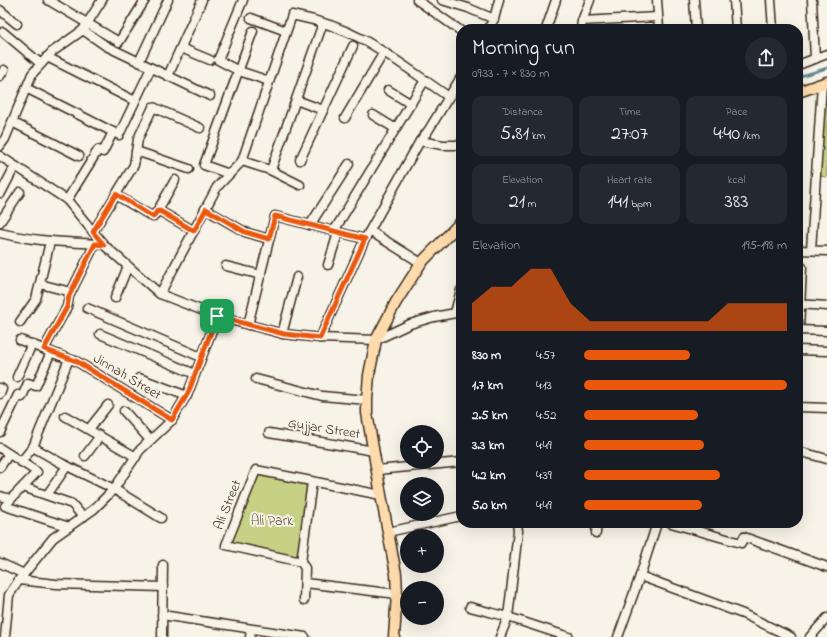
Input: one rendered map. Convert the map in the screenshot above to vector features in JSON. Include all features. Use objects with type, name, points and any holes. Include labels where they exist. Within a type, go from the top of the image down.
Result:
[{"type":"main road","points":[[803,90],[824,83]]},
{"type":"main road","points":[[394,637],[397,594],[396,574],[367,412],[370,368],[376,340],[396,302],[421,263],[456,227]]},
{"type":"street","points":[[48,0],[85,27],[106,46],[210,96]]},
{"type":"street","points":[[0,146],[5,139],[32,74],[52,52],[85,27],[102,0]]},
{"type":"street","points":[[85,27],[119,42],[146,0]]},
{"type":"street","points":[[139,62],[168,0]]},
{"type":"street","points":[[168,76],[202,0]]},
{"type":"street","points":[[243,0],[218,60],[239,71],[269,81]]},
{"type":"street","points":[[417,0],[456,27]]},
{"type":"street","points":[[442,0],[468,8],[494,19]]},
{"type":"street","points":[[491,24],[494,19],[499,0]]},
{"type":"street","points":[[548,24],[556,0]]},
{"type":"street","points":[[581,24],[590,0]]},
{"type":"street","points":[[657,0],[659,24]]},
{"type":"street","points":[[694,0],[696,24]]},
{"type":"street","points":[[734,0],[736,24]]},
{"type":"street","points":[[772,0],[773,24]]},
{"type":"street","points":[[812,0],[815,59]]},
{"type":"street","points":[[0,10],[17,24]]},
{"type":"street","points":[[160,294],[217,187],[242,161],[292,15],[323,23],[363,40],[384,52],[449,97]]},
{"type":"street","points":[[588,24],[658,17]]},
{"type":"street","points":[[251,18],[286,31]]},
{"type":"street","points":[[617,20],[617,24]]},
{"type":"street","points":[[271,170],[323,23]]},
{"type":"street","points":[[229,174],[204,165],[253,31]]},
{"type":"street","points":[[3,32],[41,64]]},
{"type":"street","points":[[300,160],[353,46]]},
{"type":"street","points":[[181,48],[210,60]]},
{"type":"street","points":[[345,118],[384,52]]},
{"type":"street","points":[[803,63],[827,54]]},
{"type":"street","points":[[47,57],[135,101]]},
{"type":"street","points":[[26,88],[118,135],[151,68]]},
{"type":"street","points":[[328,265],[336,232],[425,80]]},
{"type":"street","points":[[811,250],[824,83]]},
{"type":"street","points":[[320,338],[365,239],[420,142],[456,85]]},
{"type":"street","points":[[388,90],[411,104]]},
{"type":"street","points":[[296,100],[323,110]]},
{"type":"street","points":[[93,232],[134,164],[138,139],[153,107],[200,128]]},
{"type":"street","points":[[373,115],[396,129]]},
{"type":"street","points":[[12,122],[79,156]]},
{"type":"street","points":[[67,200],[98,150],[102,152],[113,132]]},
{"type":"street","points":[[420,142],[456,145]]},
{"type":"street","points":[[136,151],[189,169]]},
{"type":"street","points":[[0,156],[67,200],[104,245],[160,294],[217,316],[282,334],[320,338],[376,340],[410,324],[456,312]]},
{"type":"street","points":[[242,161],[271,170],[300,185]]},
{"type":"street","points":[[310,225],[349,164]]},
{"type":"street","points":[[1,193],[15,166]]},
{"type":"street","points":[[116,194],[153,217],[175,180]]},
{"type":"street","points":[[0,222],[20,192]]},
{"type":"street","points":[[206,209],[245,232],[269,239]]},
{"type":"street","points":[[158,210],[194,231]]},
{"type":"street","points":[[248,325],[275,216],[365,239]]},
{"type":"street","points":[[370,231],[421,263]]},
{"type":"street","points":[[0,233],[15,237],[50,242],[104,245]]},
{"type":"street","points":[[20,322],[36,299],[50,242]]},
{"type":"street","points":[[0,432],[18,395],[22,397],[28,383],[36,386],[48,351],[67,307],[71,292],[95,244]]},
{"type":"street","points":[[803,250],[827,252]]},
{"type":"street","points":[[115,298],[128,266]]},
{"type":"street","points":[[226,266],[261,275]]},
{"type":"street","points":[[282,334],[297,277]]},
{"type":"street","points":[[40,284],[71,292]]},
{"type":"street","points":[[803,304],[827,306]]},
{"type":"street","points":[[87,308],[201,357]]},
{"type":"street","points":[[2,637],[9,595],[21,577],[53,538],[94,509],[114,489],[140,450],[172,420],[186,396],[217,316]]},
{"type":"street","points":[[803,330],[827,331]]},
{"type":"street","points":[[100,334],[195,374]]},
{"type":"street","name":"Jinnah Street","points":[[20,340],[76,361],[172,420]]},
{"type":"street","points":[[18,377],[32,344]]},
{"type":"street","points":[[803,350],[827,352]]},
{"type":"street","points":[[21,462],[33,447],[69,359]]},
{"type":"street","points":[[139,378],[186,396]]},
{"type":"street","points":[[256,379],[322,396],[367,400]]},
{"type":"street","points":[[0,388],[2,389],[0,394]]},
{"type":"street","points":[[89,430],[108,405]]},
{"type":"street","points":[[803,407],[827,408]]},
{"type":"street","points":[[124,411],[150,440]]},
{"type":"street","points":[[65,416],[136,457]]},
{"type":"street","name":"Gujjar Street","points":[[269,433],[374,450]]},
{"type":"street","points":[[85,456],[100,436]]},
{"type":"street","points":[[33,447],[67,466],[114,489],[161,518]]},
{"type":"street","points":[[0,448],[37,472],[5,506],[68,527]]},
{"type":"street","points":[[803,453],[827,459]]},
{"type":"street","points":[[0,466],[9,454]]},
{"type":"street","points":[[377,470],[456,462]]},
{"type":"street","points":[[47,495],[67,466]]},
{"type":"street","name":"Ali Street","points":[[300,562],[226,545],[256,470],[381,495]]},
{"type":"street","points":[[304,600],[304,568],[300,562],[312,482]]},
{"type":"street","points":[[23,487],[72,504],[83,517]]},
{"type":"street","points":[[0,496],[11,499]]},
{"type":"street","points":[[388,532],[456,517]]},
{"type":"street","points":[[500,637],[508,617],[518,528]]},
{"type":"street","points":[[596,528],[596,533]]},
{"type":"street","points":[[618,637],[655,528]]},
{"type":"street","points":[[689,528],[742,543],[744,537],[827,567]]},
{"type":"street","points":[[0,563],[21,577],[56,584],[163,588]]},
{"type":"street","points":[[162,637],[163,565]]},
{"type":"street","points":[[640,576],[743,614],[791,637]]},
{"type":"street","points":[[305,583],[397,594]]},
{"type":"street","points":[[470,607],[508,617],[569,637]]},
{"type":"street","points":[[162,615],[250,633],[305,637]]},
{"type":"street","points":[[810,637],[825,623]]},
{"type":"green space","points":[[827,93],[827,177],[817,176],[825,94]]},
{"type":"green space","name":"Ali Park","points":[[256,470],[312,482],[301,562],[226,545]]},
{"type":"waterway","points":[[803,75],[827,68]]},
{"type":"route","points":[[116,194],[153,217],[158,210],[194,231],[206,209],[245,232],[269,239],[275,216],[365,239],[320,338],[284,334],[217,316],[188,393],[172,420],[76,361],[44,349],[67,307],[69,296],[95,244],[104,245],[93,232],[116,194]]}]
